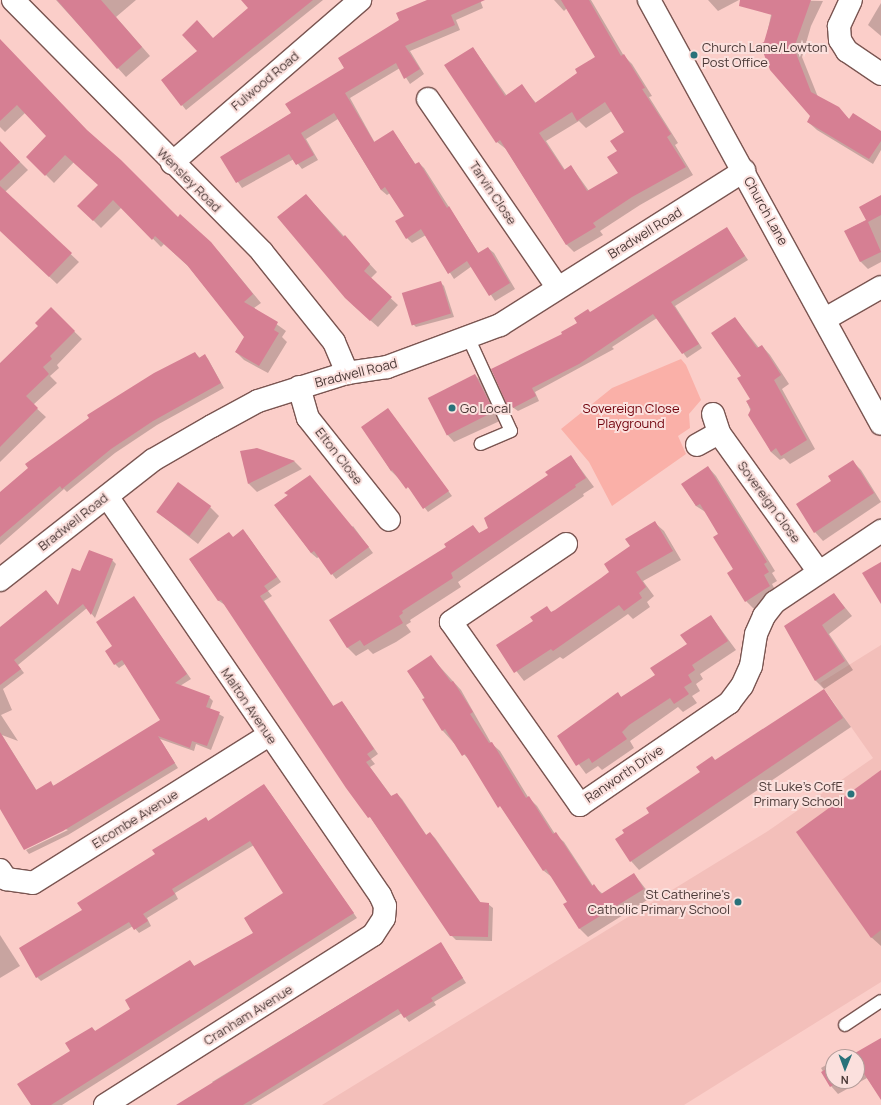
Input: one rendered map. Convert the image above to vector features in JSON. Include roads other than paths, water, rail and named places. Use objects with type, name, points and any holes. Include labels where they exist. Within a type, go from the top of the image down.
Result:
[{"type":"street","name":"Wensley Road","points":[[13,0],[172,163],[262,252],[334,342],[347,373]]},
{"type":"street","name":"Fulwood Road","points":[[172,163],[360,0]]},
{"type":"street","name":"Church Lane","points":[[649,0],[744,170],[881,424]]},
{"type":"street","points":[[851,0],[839,26],[840,40],[847,51],[881,74]]},
{"type":"street","name":"Tarvin Close","points":[[428,99],[558,288]]},
{"type":"street","name":"Bradwell Road","points":[[0,580],[153,460],[212,426],[258,401],[347,373],[387,368],[500,325],[744,170]]},
{"type":"street","points":[[825,319],[881,287]]},
{"type":"street","name":"Elton Close","points":[[299,387],[308,418],[389,520]]},
{"type":"street","name":"Sovereign Close","points":[[697,445],[716,424],[819,572]]},
{"type":"street","name":"Malton Avenue","points":[[107,496],[269,735],[380,895],[385,906],[384,918]]},
{"type":"street","name":"Ranworth Drive","points":[[566,544],[451,622],[580,805],[729,703],[742,686],[751,666],[756,634],[764,616],[775,602],[881,531]]},
{"type":"street","name":"Elcombe Avenue","points":[[0,870],[6,879],[33,883],[269,735]]},
{"type":"street","name":"Cranham Avenue","points":[[105,1105],[373,935],[384,918]]},
{"type":"lane","points":[[468,337],[511,431],[481,444]]},
{"type":"lane","points":[[845,1026],[881,1001]]},
{"type":"place","name":"Church Lane/Lowton Post Office","points":[[694,55]]},
{"type":"place","name":"Go Local","points":[[452,408]]},
{"type":"place","name":"St Luke's CofE Primary School","points":[[851,794]]},
{"type":"place","name":"St Catherine's Catholic Primary School","points":[[738,902]]},
{"type":"park label","name":"Sovereign Close Playground","points":[[631,416]]}]
